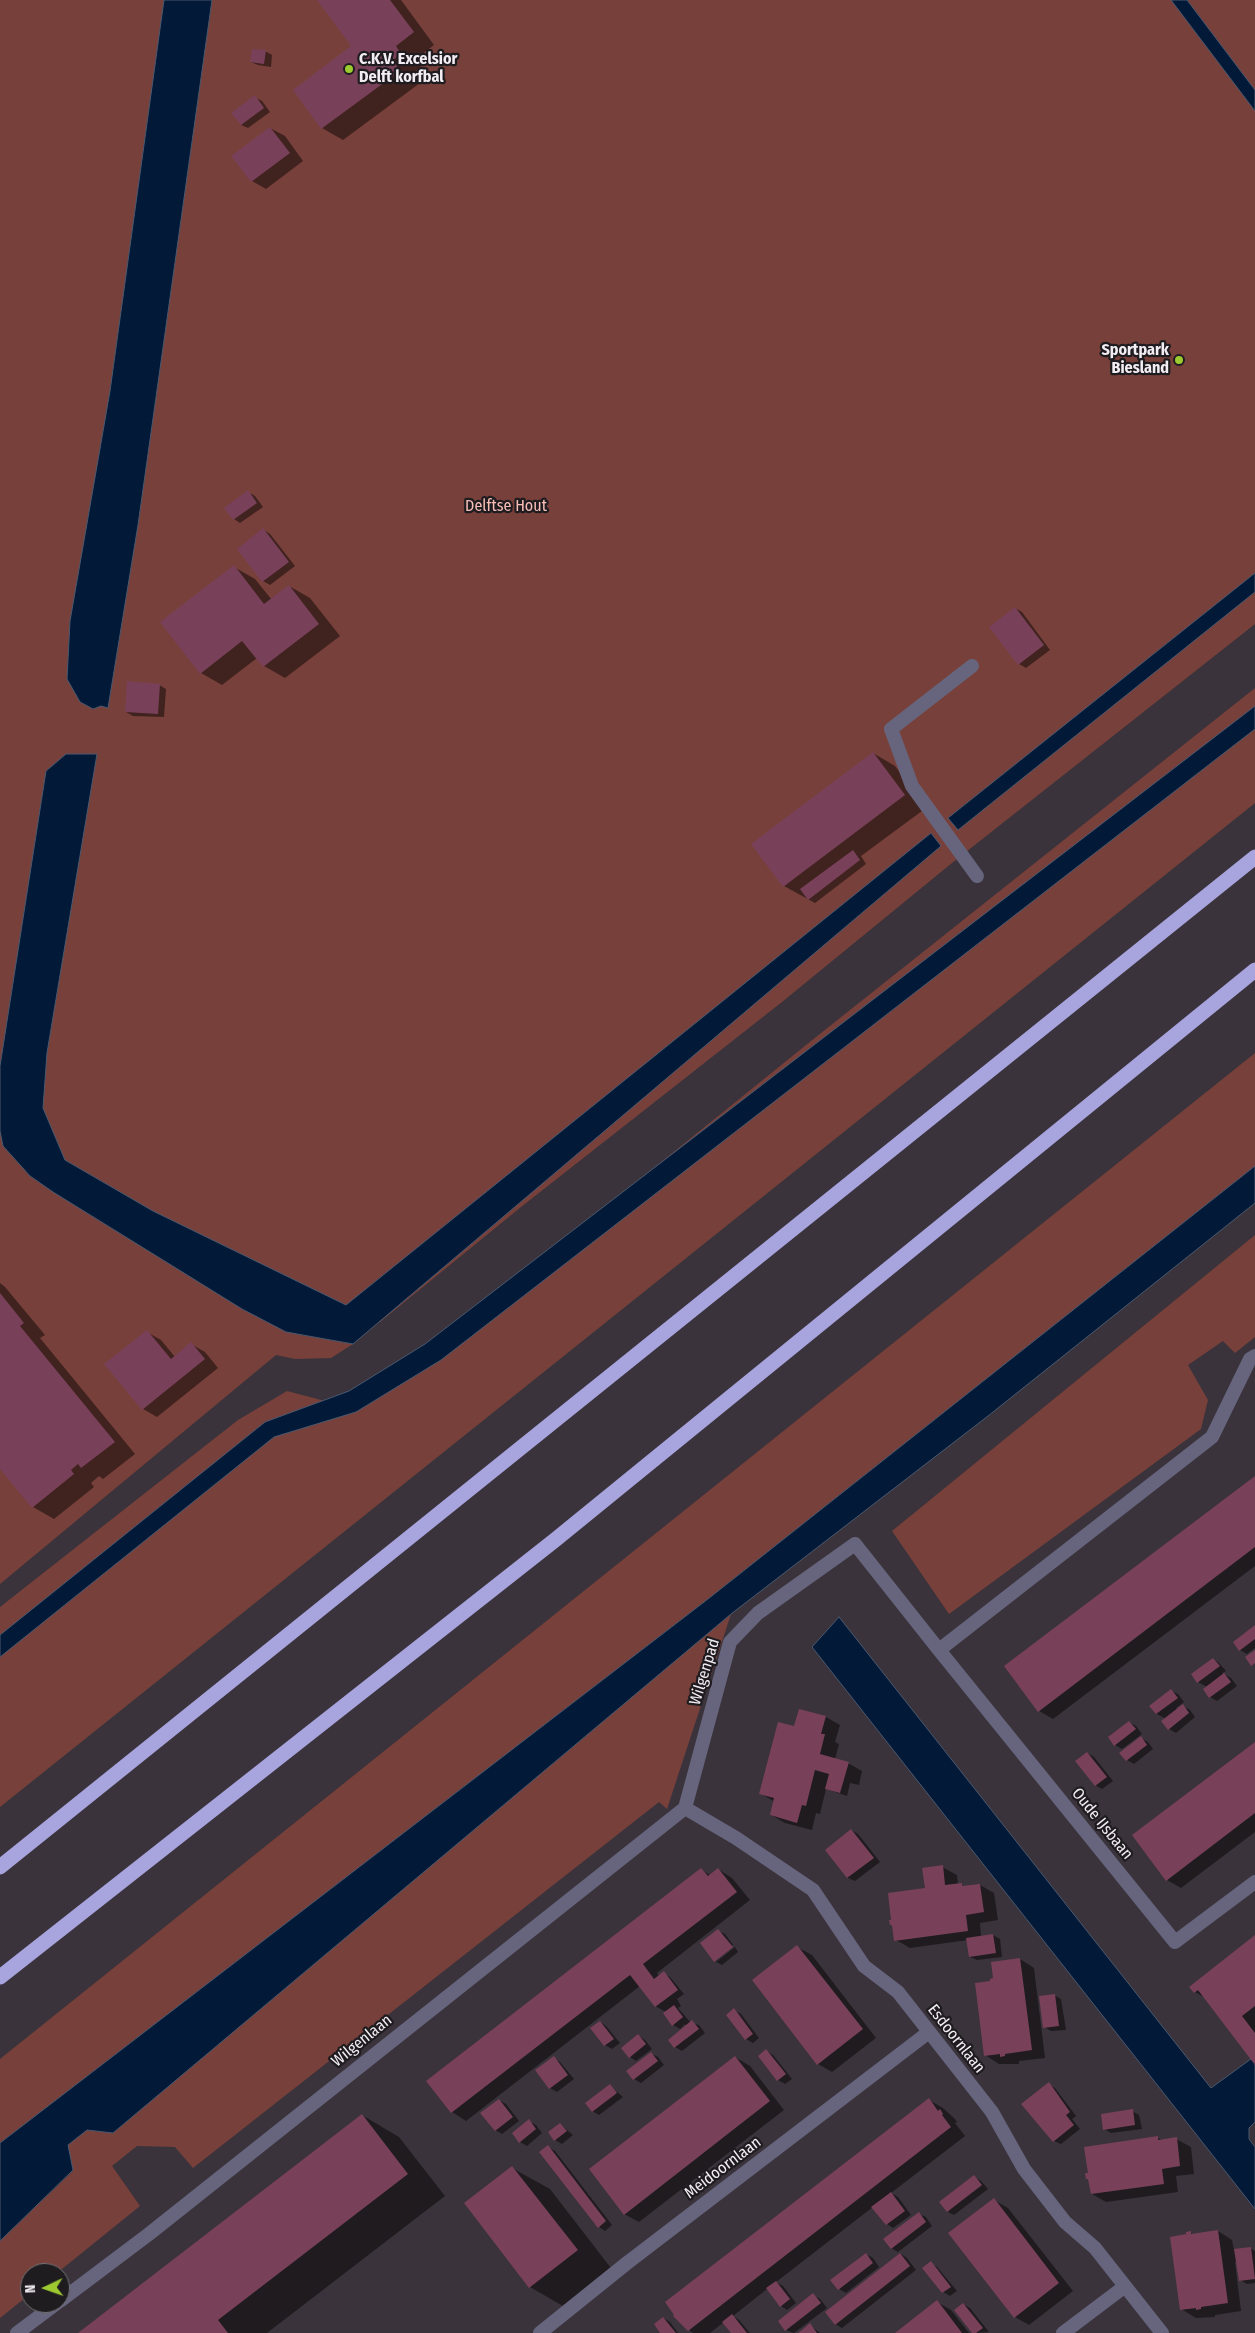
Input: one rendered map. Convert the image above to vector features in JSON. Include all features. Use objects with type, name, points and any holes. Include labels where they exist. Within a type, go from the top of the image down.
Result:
[{"type":"highway","points":[[0,1868],[1255,857]]},
{"type":"highway","points":[[0,1977],[555,1540],[1255,970]]},
{"type":"street","points":[[972,666],[891,729],[912,786],[977,876]]},
{"type":"street","points":[[938,1650],[1212,1437],[1250,1359],[1255,1356]]},
{"type":"street","name":"Oude IJsbaan","points":[[855,1544],[938,1650],[1175,1942],[1255,1882]]},
{"type":"street","name":"Wilgenpad","points":[[685,1808],[730,1642],[758,1613],[855,1544]]},
{"type":"street","name":"Esdoornlaan","points":[[685,1808],[736,1838],[813,1890],[864,1966],[898,1992],[992,2112],[1024,2169],[1065,2222],[1095,2248],[1162,2333]]},
{"type":"street","name":"Wilgenlaan","points":[[70,2294],[150,2234],[685,1808]]},
{"type":"street","name":"Meidoornlaan","points":[[540,2333],[627,2263],[929,2032]]},
{"type":"street","points":[[1063,2333],[1124,2287]]},
{"type":"street","name":"Wilgenlaan","points":[[17,2333],[44,2313]]},
{"type":"green space","name":"Delftse Hout","points":[[0,0],[1255,0],[1255,624],[952,863],[782,1002],[521,1207],[380,1322],[340,1302],[301,1335],[353,1344],[331,1358],[295,1359],[276,1355],[0,1584]]},
{"type":"green space","points":[[1255,688],[1255,803],[0,1807],[0,1607],[238,1420],[287,1391],[325,1401],[347,1402],[461,1324],[806,1045]]},
{"type":"green space","points":[[1255,1053],[1255,1166],[708,1599],[0,2143],[0,2059]]},
{"type":"green space","points":[[1255,1235],[1255,1337],[1235,1353],[1223,1341],[1188,1365],[1208,1400],[1201,1429],[949,1614],[892,1531]]},
{"type":"green space","points":[[731,1614],[667,1809],[659,1802],[193,2168],[175,2147],[137,2146],[112,2166],[140,2206],[69,2263],[20,2263],[20,2302],[0,2318],[0,2241],[73,2171],[67,2145],[87,2130],[113,2133]]},
{"type":"water","points":[[164,0],[212,0],[138,525],[108,708],[101,706],[93,709],[80,702],[67,679],[70,621],[110,391]]},
{"type":"water","points":[[1171,0],[1187,0],[1255,90],[1255,111]]},
{"type":"water","points":[[1255,573],[1255,592],[958,830],[948,818]]},
{"type":"water","points":[[1255,706],[1255,729],[441,1360],[356,1412],[274,1437],[0,1657],[0,1635],[265,1422],[349,1391],[425,1344]]},
{"type":"water","points":[[66,754],[97,754],[47,1053],[43,1108],[65,1160],[153,1211],[346,1305],[931,833],[941,846],[353,1344],[286,1332],[242,1309],[53,1192],[30,1176],[3,1146],[0,1131],[0,1066],[46,771]]},
{"type":"water","points":[[1255,1166],[1255,1203],[988,1416],[731,1614],[113,2133],[87,2130],[68,2145],[73,2170],[0,2241],[0,2143],[708,1599]]},
{"type":"water","points":[[839,1617],[1211,2088],[1255,2056],[1255,2122],[1249,2128],[1249,2139],[1255,2147],[1255,2209],[812,1647]]},
{"type":"building","points":[[317,0],[390,0],[414,32],[396,46],[401,54],[393,60],[400,71],[321,129],[293,90],[351,46]]},
{"type":"building","points":[[252,49],[266,50],[264,64],[250,62]]},
{"type":"building","points":[[255,95],[264,108],[241,125],[231,113]]},
{"type":"building","points":[[270,127],[290,153],[251,182],[231,156]]},
{"type":"building","points":[[248,490],[257,503],[233,520],[224,508]]},
{"type":"building","points":[[263,528],[289,562],[262,582],[237,549]]},
{"type":"building","points":[[234,565],[264,604],[289,585],[319,624],[263,667],[242,641],[200,674],[160,622]]},
{"type":"building","points":[[1015,607],[1044,645],[1018,665],[989,627]]},
{"type":"building","points":[[127,681],[160,684],[158,714],[125,712]]},
{"type":"building","points":[[873,752],[905,795],[783,887],[751,844]]},
{"type":"building","points":[[853,850],[860,860],[808,900],[800,889]]},
{"type":"building","points":[[0,1293],[24,1323],[20,1326],[115,1442],[81,1468],[78,1464],[71,1470],[74,1474],[32,1508],[0,1469]]},
{"type":"building","points":[[147,1330],[171,1359],[191,1342],[205,1359],[142,1410],[104,1364]]},
{"type":"building","points":[[1255,1476],[1255,1547],[1038,1712],[1004,1666]]},
{"type":"building","points":[[1255,1625],[1255,1639],[1239,1651],[1233,1642]]},
{"type":"building","points":[[1255,1650],[1255,1663],[1251,1666],[1245,1657]]},
{"type":"building","points":[[1213,1658],[1220,1666],[1197,1683],[1191,1674]]},
{"type":"building","points":[[1224,1673],[1231,1682],[1209,1698],[1203,1689]]},
{"type":"building","points":[[1171,1689],[1178,1698],[1156,1714],[1149,1706]]},
{"type":"building","points":[[1183,1704],[1189,1713],[1168,1730],[1161,1721]]},
{"type":"building","points":[[799,1709],[826,1716],[821,1734],[825,1734],[820,1754],[849,1762],[840,1793],[825,1789],[829,1774],[815,1770],[806,1806],[802,1805],[797,1823],[770,1815],[774,1798],[759,1794],[778,1722],[794,1726]]},
{"type":"building","points":[[1129,1721],[1136,1729],[1114,1746],[1108,1737]]},
{"type":"building","points":[[1141,1736],[1147,1745],[1126,1761],[1119,1753]]},
{"type":"building","points":[[1255,1742],[1255,1813],[1166,1881],[1132,1835]]},
{"type":"building","points":[[1087,1752],[1107,1777],[1095,1786],[1075,1761]]},
{"type":"building","points":[[851,1829],[874,1858],[847,1878],[825,1850]]},
{"type":"building","points":[[943,1865],[945,1885],[962,1883],[962,1886],[980,1884],[984,1912],[966,1915],[968,1931],[894,1941],[892,1925],[890,1925],[889,1920],[891,1920],[888,1893],[925,1888],[922,1868]]},
{"type":"building","points":[[701,1868],[708,1876],[718,1868],[737,1892],[643,1964],[654,1979],[664,1971],[678,1990],[655,2007],[630,1975],[451,2113],[426,2081]]},
{"type":"building","points":[[718,1929],[733,1947],[714,1962],[700,1943]]},
{"type":"building","points":[[993,1934],[996,1953],[969,1957],[966,1938]]},
{"type":"building","points":[[1255,1935],[1255,2006],[1242,2016],[1255,2033],[1255,2065],[1198,1990],[1194,1993],[1189,1987]]},
{"type":"building","points":[[797,1945],[863,2029],[817,2065],[752,1980]]},
{"type":"building","points":[[1020,1958],[1032,2050],[1005,2054],[1005,2056],[1000,2057],[1000,2054],[984,2056],[975,1983],[990,1981],[993,1978],[991,1962]]},
{"type":"building","points":[[1055,1994],[1059,2026],[1043,2028],[1039,1996]]},
{"type":"building","points":[[674,2005],[683,2017],[672,2026],[663,2013]]},
{"type":"building","points":[[734,2008],[753,2034],[745,2040],[726,2015]]},
{"type":"building","points":[[692,2020],[699,2029],[674,2048],[668,2040]]},
{"type":"building","points":[[600,2021],[614,2039],[604,2046],[590,2028]]},
{"type":"building","points":[[638,2034],[646,2044],[629,2058],[621,2048]]},
{"type":"building","points":[[766,2049],[786,2074],[777,2081],[758,2056]]},
{"type":"building","points":[[651,2052],[658,2061],[633,2080],[626,2071]]},
{"type":"building","points":[[554,2056],[568,2075],[549,2089],[535,2070]]},
{"type":"building","points":[[735,2056],[770,2101],[624,2215],[589,2169]]},
{"type":"building","points":[[1049,2082],[1070,2112],[1066,2115],[1074,2125],[1053,2142],[1021,2104]]},
{"type":"building","points":[[610,2084],[617,2093],[592,2112],[585,2103]]},
{"type":"building","points":[[929,2098],[938,2111],[940,2109],[951,2127],[688,2331],[673,2316],[665,2302]]},
{"type":"building","points":[[499,2099],[513,2117],[495,2131],[480,2113]]},
{"type":"building","points":[[1133,2109],[1135,2125],[1103,2130],[1101,2114]]},
{"type":"building","points":[[362,2114],[408,2174],[218,2320],[228,2333],[78,2333]]},
{"type":"building","points":[[529,2119],[536,2129],[519,2143],[512,2133]]},
{"type":"building","points":[[560,2123],[567,2131],[554,2141],[548,2132]]},
{"type":"building","points":[[1158,2136],[1158,2140],[1177,2137],[1180,2166],[1162,2169],[1164,2184],[1091,2194],[1085,2173],[1088,2173],[1084,2147]]},
{"type":"building","points":[[548,2145],[606,2221],[598,2228],[539,2152]]},
{"type":"building","points":[[512,2166],[578,2250],[529,2288],[464,2203]]},
{"type":"building","points":[[974,2175],[982,2185],[947,2212],[939,2202]]},
{"type":"building","points":[[891,2192],[905,2211],[886,2225],[871,2207]]},
{"type":"building","points":[[994,2198],[1059,2283],[1014,2318],[948,2233]]},
{"type":"building","points":[[919,2212],[926,2222],[891,2249],[883,2239]]},
{"type":"building","points":[[1218,2230],[1228,2303],[1201,2307],[1201,2309],[1196,2310],[1196,2308],[1180,2310],[1170,2237],[1186,2234],[1186,2232],[1191,2231],[1191,2234]]},
{"type":"building","points":[[1251,2247],[1255,2279],[1239,2281],[1234,2249]]},
{"type":"building","points":[[866,2253],[873,2263],[838,2290],[830,2280]]},
{"type":"building","points":[[900,2253],[910,2266],[835,2325],[825,2312]]},
{"type":"building","points":[[931,2261],[951,2287],[942,2293],[922,2268]]},
{"type":"building","points":[[776,2281],[790,2299],[780,2307],[766,2288]]},
{"type":"building","points":[[813,2293],[821,2303],[785,2331],[778,2321]]},
{"type":"building","points":[[937,2300],[962,2333],[895,2333]]},
{"type":"building","points":[[963,2303],[983,2328],[976,2333],[972,2333],[954,2310]]},
{"type":"building","points":[[732,2314],[747,2333],[731,2333],[722,2322]]},
{"type":"building","points":[[663,2317],[676,2333],[660,2333],[654,2324]]},
{"type":"building","points":[[810,2323],[817,2333],[798,2333],[802,2330]]},
{"type":"place","name":"C.K.V. Excelsior Delft korfbal","points":[[349,69]]},
{"type":"place","name":"Sportpark Biesland","points":[[1179,360]]}]
